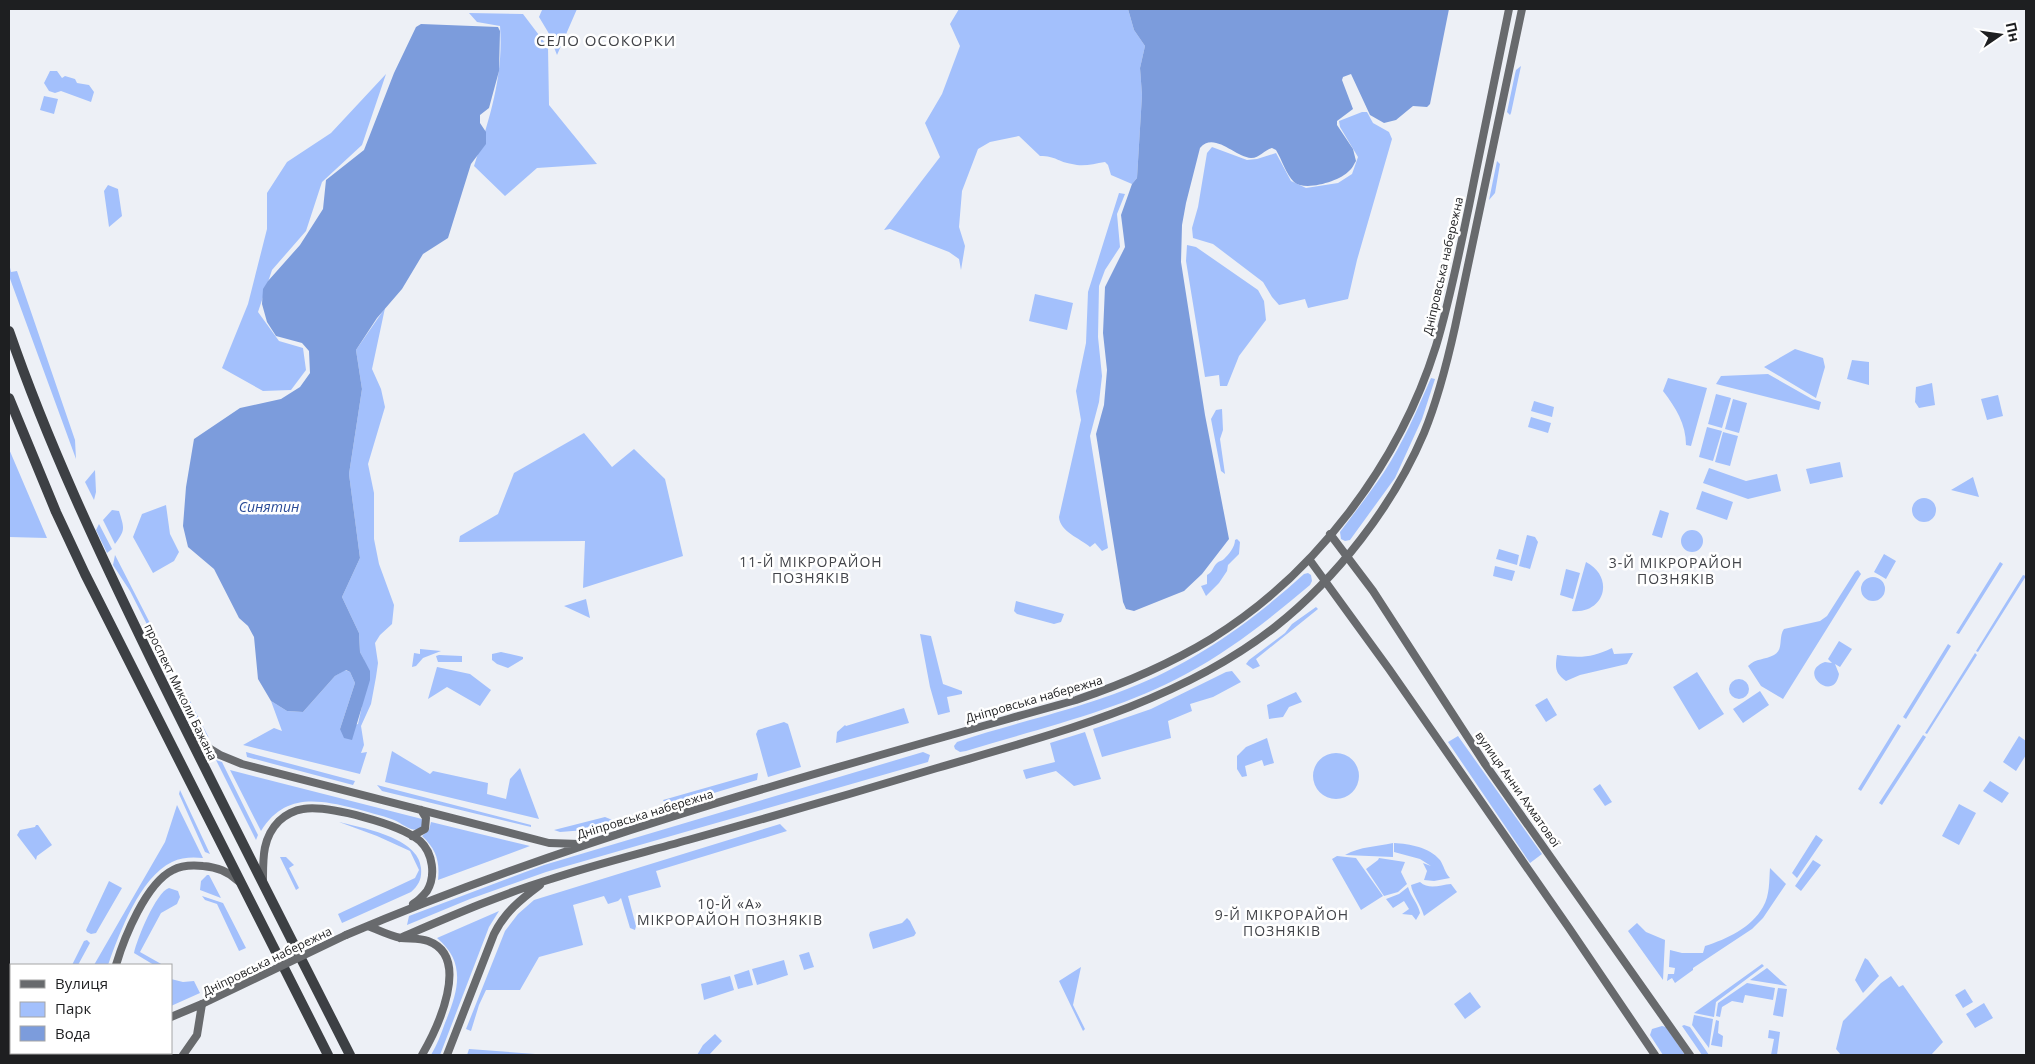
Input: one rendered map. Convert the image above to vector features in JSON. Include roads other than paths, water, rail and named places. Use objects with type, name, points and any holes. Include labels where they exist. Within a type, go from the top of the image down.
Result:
[{"type":"highway","name":"проспект Миколи Бажана","points":[[9,331],[29,390],[75,500],[188,736],[350,1055]]},
{"type":"highway","points":[[9,398],[73,550],[328,1055]]},
{"type":"main road","name":"Дніпровська набережна","points":[[172,1017],[346,935],[486,879],[587,844],[885,753],[1076,700],[1129,681],[1170,662],[1215,636],[1263,601],[1309,559],[1362,493],[1387,456],[1412,408],[1436,347],[1449,299],[1509,9]]},
{"type":"main road","name":"Дніпровська набережна","points":[[400,938],[475,906],[549,879],[939,768],[1086,723],[1139,704],[1212,669],[1278,625],[1325,581],[1348,556],[1387,501],[1403,475],[1425,431],[1434,406],[1455,327],[1522,9]]},
{"type":"main road","name":"вулиця Анни Ахматової","points":[[1330,534],[1373,591],[1486,764],[1690,1055]]},
{"type":"main road","points":[[1309,559],[1570,928],[1655,1055]]},
{"type":"main road","points":[[188,736],[220,755],[242,764],[549,843],[587,844]]},
{"type":"main road","points":[[263,884],[264,852],[268,836],[280,819],[302,809],[325,810],[353,815],[378,822],[412,836],[425,847],[430,856],[432,876],[426,893],[405,910]]},
{"type":"main road","points":[[412,836],[425,829],[426,818],[421,810]]},
{"type":"main road","points":[[116,964],[126,938],[147,897],[160,879],[172,870],[190,866],[210,866],[233,876],[243,886]]},
{"type":"main road","points":[[447,1055],[500,922],[521,899],[549,879]]},
{"type":"main road","points":[[368,926],[400,938],[427,941],[435,945],[442,952],[450,970],[447,995],[430,1041],[422,1055]]},
{"type":"main road","points":[[183,1055],[197,1035],[202,1004]]},
{"type":"water","points":[[1128,9],[1449,9],[1430,104],[1427,107],[1413,106],[1396,120],[1384,123],[1370,115],[1351,74],[1343,77],[1342,80],[1353,109],[1337,121],[1337,125],[1353,149],[1356,161],[1345,175],[1331,182],[1314,186],[1299,185],[1291,179],[1276,150],[1272,148],[1257,157],[1251,158],[1245,157],[1218,143],[1212,142],[1200,148],[1182,225],[1181,262],[1205,415],[1229,539],[1202,574],[1184,591],[1134,611],[1126,609],[1123,602],[1096,434],[1104,405],[1107,370],[1103,333],[1105,287],[1125,247],[1121,215],[1132,184],[1137,178],[1142,95],[1140,68],[1145,46],[1134,30]]},
{"type":"water","name":"Синятин","points":[[421,24],[498,27],[500,31],[499,71],[489,108],[480,115],[480,123],[486,132],[486,144],[471,164],[448,238],[423,254],[402,289],[377,318],[356,350],[362,389],[349,474],[360,558],[342,597],[359,633],[360,652],[370,671],[370,680],[352,740],[344,738],[340,729],[355,683],[350,672],[346,670],[335,676],[303,712],[287,711],[271,701],[258,679],[254,637],[248,626],[239,618],[214,569],[188,547],[183,526],[186,487],[194,439],[240,408],[281,399],[300,387],[310,373],[309,351],[302,343],[276,336],[267,322],[262,304],[263,289],[300,245],[323,209],[326,180],[364,150],[394,73],[416,27]]},
{"type":"district","name":"СЕЛО ОСОКОРКИ","points":[[606,40]]},
{"type":"district","name":"11-Й МІКРОРАЙОН ПОЗНЯКІВ","points":[[811,570]]},
{"type":"district","name":"3-Й МІКРОРАЙОН ПОЗНЯКІВ","points":[[1676,570]]},
{"type":"district","name":"10-Й «А» МІКРОРАЙОН ПОЗНЯКІВ","points":[[730,912]]},
{"type":"district","name":"9-Й МІКРОРАЙОН ПОЗНЯКІВ","points":[[1282,922]]}]
